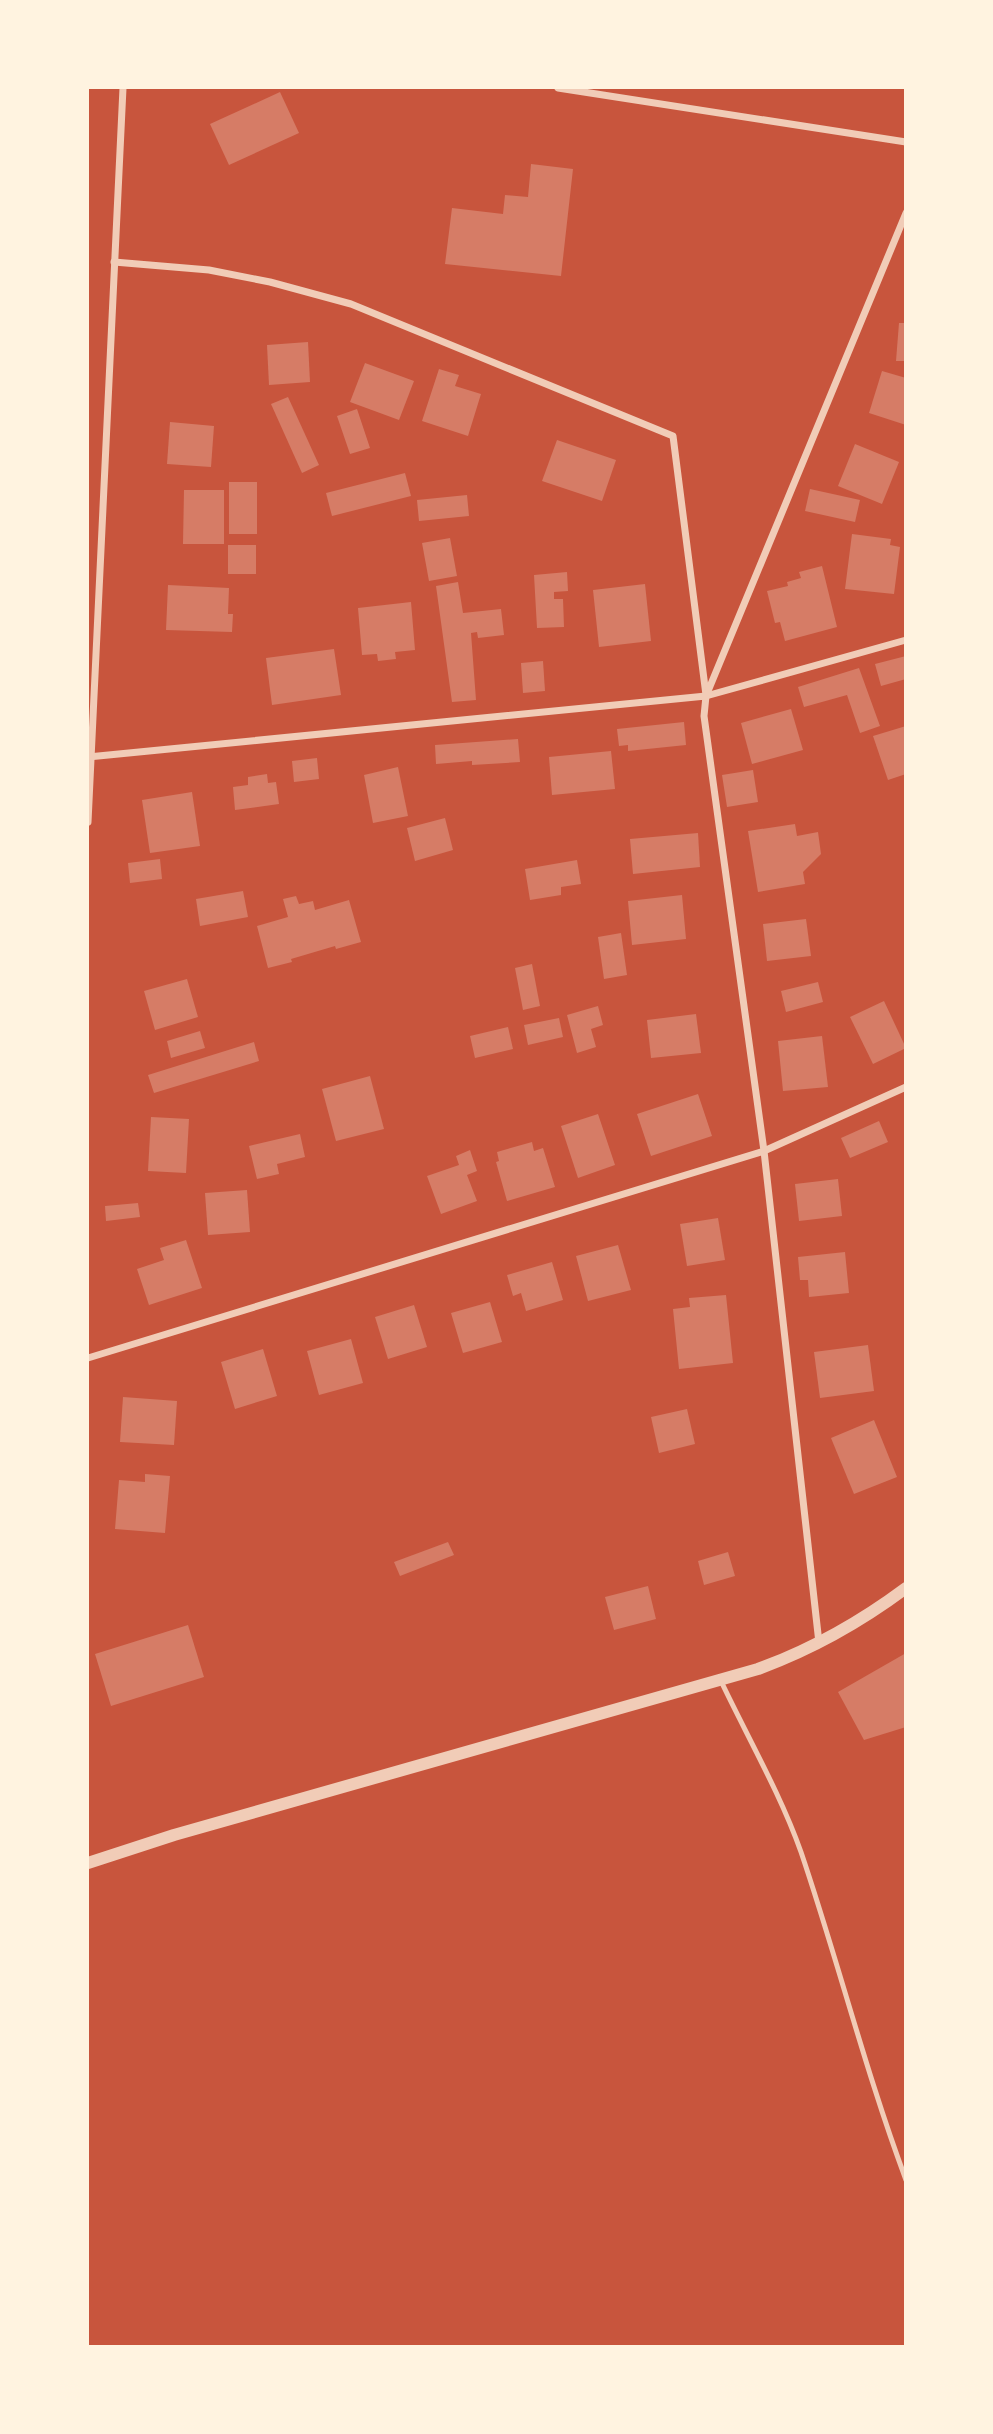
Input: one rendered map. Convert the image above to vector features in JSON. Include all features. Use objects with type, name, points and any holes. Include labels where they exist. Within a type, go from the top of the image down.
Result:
[{"type":"street","points":[[88,822],[122,88]]},
{"type":"street","points":[[558,88],[603,91],[905,142]]},
{"type":"street","points":[[706,695],[905,214]]},
{"type":"street","points":[[114,262],[209,271],[270,282],[351,304],[673,436],[706,695],[704,716],[764,1151],[819,1644]]},
{"type":"street","points":[[89,757],[706,695],[905,640]]},
{"type":"street","points":[[88,1358],[764,1151],[905,1087]]},
{"type":"street","points":[[88,1863],[187,1831],[788,1658],[819,1644],[869,1615],[905,1588]]},
{"type":"lane","points":[[720,1679],[800,1850],[905,2180]]},
{"type":"building","points":[[280,92],[299,133],[229,165],[210,124]]},
{"type":"building","points":[[531,164],[573,169],[561,276],[445,264],[452,208],[503,214],[505,195],[528,197]]},
{"type":"building","points":[[899,323],[906,323],[906,361],[896,361]]},
{"type":"building","points":[[308,342],[310,382],[269,385],[267,345]]},
{"type":"building","points":[[365,363],[414,381],[399,420],[350,402]]},
{"type":"building","points":[[439,369],[459,375],[455,386],[481,394],[468,436],[422,421]]},
{"type":"building","points":[[882,371],[906,378],[906,425],[869,413]]},
{"type":"building","points":[[288,397],[319,465],[302,473],[271,404]]},
{"type":"building","points":[[357,409],[370,448],[350,454],[337,416]]},
{"type":"building","points":[[170,422],[214,426],[211,467],[167,464]]},
{"type":"building","points":[[557,440],[616,460],[602,501],[542,481]]},
{"type":"building","points":[[855,444],[899,462],[882,504],[838,486]]},
{"type":"building","points":[[405,473],[411,496],[332,516],[326,493]]},
{"type":"building","points":[[229,482],[257,482],[257,534],[229,534]]},
{"type":"building","points":[[810,489],[860,500],[855,522],[805,511]]},
{"type":"building","points":[[184,490],[224,490],[224,544],[183,544]]},
{"type":"building","points":[[467,495],[469,516],[419,521],[417,500]]},
{"type":"building","points":[[852,534],[891,539],[890,545],[900,547],[894,594],[845,589]]},
{"type":"building","points":[[450,538],[457,576],[429,581],[422,543]]},
{"type":"building","points":[[228,545],[256,545],[256,574],[228,574]]},
{"type":"building","points":[[822,566],[837,627],[785,641],[780,622],[775,623],[767,591],[788,586],[787,582],[801,578],[799,572]]},
{"type":"building","points":[[567,572],[568,591],[554,592],[554,599],[563,599],[564,627],[537,628],[534,575]]},
{"type":"building","points":[[458,582],[463,613],[501,609],[504,635],[478,638],[477,632],[471,633],[476,700],[452,702],[436,586]]},
{"type":"building","points":[[645,584],[651,641],[599,647],[593,590]]},
{"type":"building","points":[[168,585],[229,588],[228,614],[233,614],[232,632],[166,630]]},
{"type":"building","points":[[411,602],[415,650],[395,652],[396,659],[378,661],[377,654],[362,655],[358,608]]},
{"type":"building","points":[[334,649],[341,695],[272,705],[266,658]]},
{"type":"building","points":[[906,656],[906,679],[881,686],[875,664]]},
{"type":"building","points":[[543,661],[545,691],[523,693],[521,663]]},
{"type":"building","points":[[859,668],[880,726],[860,733],[847,695],[804,707],[798,687]]},
{"type":"building","points":[[791,709],[803,750],[752,764],[741,723]]},
{"type":"building","points":[[684,722],[686,745],[628,751],[628,745],[619,746],[617,729]]},
{"type":"building","points":[[906,726],[906,774],[888,780],[873,736]]},
{"type":"building","points":[[518,739],[520,762],[472,765],[472,761],[436,764],[435,745]]},
{"type":"building","points":[[611,751],[615,789],[552,795],[549,757]]},
{"type":"building","points":[[317,758],[319,779],[294,782],[292,761]]},
{"type":"building","points":[[398,767],[408,816],[373,823],[364,775]]},
{"type":"building","points":[[753,770],[758,802],[727,807],[722,775]]},
{"type":"building","points":[[267,774],[268,783],[276,782],[279,804],[235,810],[233,787],[248,785],[248,777]]},
{"type":"building","points":[[192,792],[200,846],[150,853],[142,800]]},
{"type":"building","points":[[445,818],[453,850],[415,861],[407,828]]},
{"type":"building","points":[[795,824],[797,836],[818,832],[821,854],[803,872],[805,884],[758,892],[748,831]]},
{"type":"building","points":[[698,833],[700,867],[633,874],[630,839]]},
{"type":"building","points":[[160,859],[162,879],[130,883],[128,863]]},
{"type":"building","points":[[577,860],[581,884],[561,887],[561,895],[530,900],[525,869]]},
{"type":"building","points":[[243,891],[248,917],[200,926],[196,899]]},
{"type":"building","points":[[682,895],[686,939],[632,945],[628,901]]},
{"type":"building","points":[[296,896],[299,904],[313,901],[315,910],[349,900],[361,942],[336,949],[335,946],[268,968],[257,926],[288,917],[283,899]]},
{"type":"building","points":[[806,919],[811,956],[767,961],[763,924]]},
{"type":"building","points":[[621,933],[627,975],[604,979],[598,937]]},
{"type":"building","points":[[532,964],[540,1006],[523,1010],[515,968]]},
{"type":"building","points":[[187,979],[198,1017],[155,1030],[144,991]]},
{"type":"building","points":[[818,982],[823,1002],[786,1012],[781,991]]},
{"type":"building","points":[[884,1001],[906,1048],[873,1064],[850,1017]]},
{"type":"building","points":[[598,1006],[603,1025],[591,1029],[596,1047],[577,1053],[567,1015]]},
{"type":"building","points":[[696,1014],[701,1053],[651,1058],[647,1020]]},
{"type":"building","points":[[559,1018],[563,1037],[528,1045],[524,1025]]},
{"type":"building","points":[[508,1027],[513,1049],[475,1058],[470,1036]]},
{"type":"building","points":[[200,1031],[205,1048],[171,1058],[167,1041]]},
{"type":"building","points":[[822,1036],[828,1087],[783,1091],[778,1041]]},
{"type":"building","points":[[254,1042],[259,1061],[154,1093],[148,1075]]},
{"type":"building","points":[[370,1076],[384,1129],[336,1141],[322,1089]]},
{"type":"building","points":[[698,1094],[712,1136],[651,1156],[637,1114]]},
{"type":"building","points":[[598,1114],[615,1165],[578,1178],[561,1126]]},
{"type":"building","points":[[151,1117],[189,1119],[186,1173],[148,1171]]},
{"type":"building","points":[[879,1121],[888,1142],[850,1158],[841,1138]]},
{"type":"building","points":[[300,1134],[305,1157],[277,1164],[279,1174],[257,1179],[249,1146]]},
{"type":"building","points":[[532,1142],[534,1151],[543,1148],[555,1187],[507,1201],[496,1162],[499,1161],[497,1152]]},
{"type":"building","points":[[470,1150],[477,1171],[467,1175],[477,1201],[441,1214],[427,1176],[459,1165],[456,1156]]},
{"type":"building","points":[[838,1179],[842,1216],[799,1221],[795,1184]]},
{"type":"building","points":[[247,1190],[250,1232],[208,1235],[205,1193]]},
{"type":"building","points":[[138,1203],[140,1217],[106,1221],[105,1206]]},
{"type":"building","points":[[718,1218],[725,1260],[687,1266],[680,1224]]},
{"type":"building","points":[[186,1240],[202,1288],[149,1305],[137,1269],[164,1260],[160,1248]]},
{"type":"building","points":[[618,1245],[631,1290],[588,1301],[576,1256]]},
{"type":"building","points":[[845,1252],[849,1293],[809,1297],[808,1280],[800,1280],[798,1257]]},
{"type":"building","points":[[552,1262],[563,1300],[526,1311],[521,1293],[513,1296],[507,1275]]},
{"type":"building","points":[[726,1295],[733,1363],[679,1369],[673,1309],[690,1307],[689,1298]]},
{"type":"building","points":[[490,1302],[502,1342],[463,1353],[451,1313]]},
{"type":"building","points":[[414,1305],[427,1347],[388,1359],[375,1317]]},
{"type":"building","points":[[351,1339],[363,1383],[319,1395],[307,1351]]},
{"type":"building","points":[[868,1345],[874,1391],[820,1398],[814,1352]]},
{"type":"building","points":[[263,1349],[277,1396],[235,1409],[221,1362]]},
{"type":"building","points":[[123,1397],[177,1401],[174,1445],[120,1442]]},
{"type":"building","points":[[687,1409],[695,1444],[659,1453],[651,1417]]},
{"type":"building","points":[[874,1420],[897,1477],[854,1494],[831,1438]]},
{"type":"building","points":[[145,1474],[170,1476],[165,1533],[115,1529],[119,1480],[145,1482]]},
{"type":"building","points":[[448,1542],[454,1555],[400,1576],[394,1562]]},
{"type":"building","points":[[728,1552],[735,1576],[704,1585],[698,1561]]},
{"type":"building","points":[[648,1586],[656,1619],[614,1630],[605,1597]]},
{"type":"building","points":[[188,1625],[204,1677],[111,1706],[95,1654]]},
{"type":"building","points":[[906,1653],[906,1727],[864,1740],[838,1692]]}]
